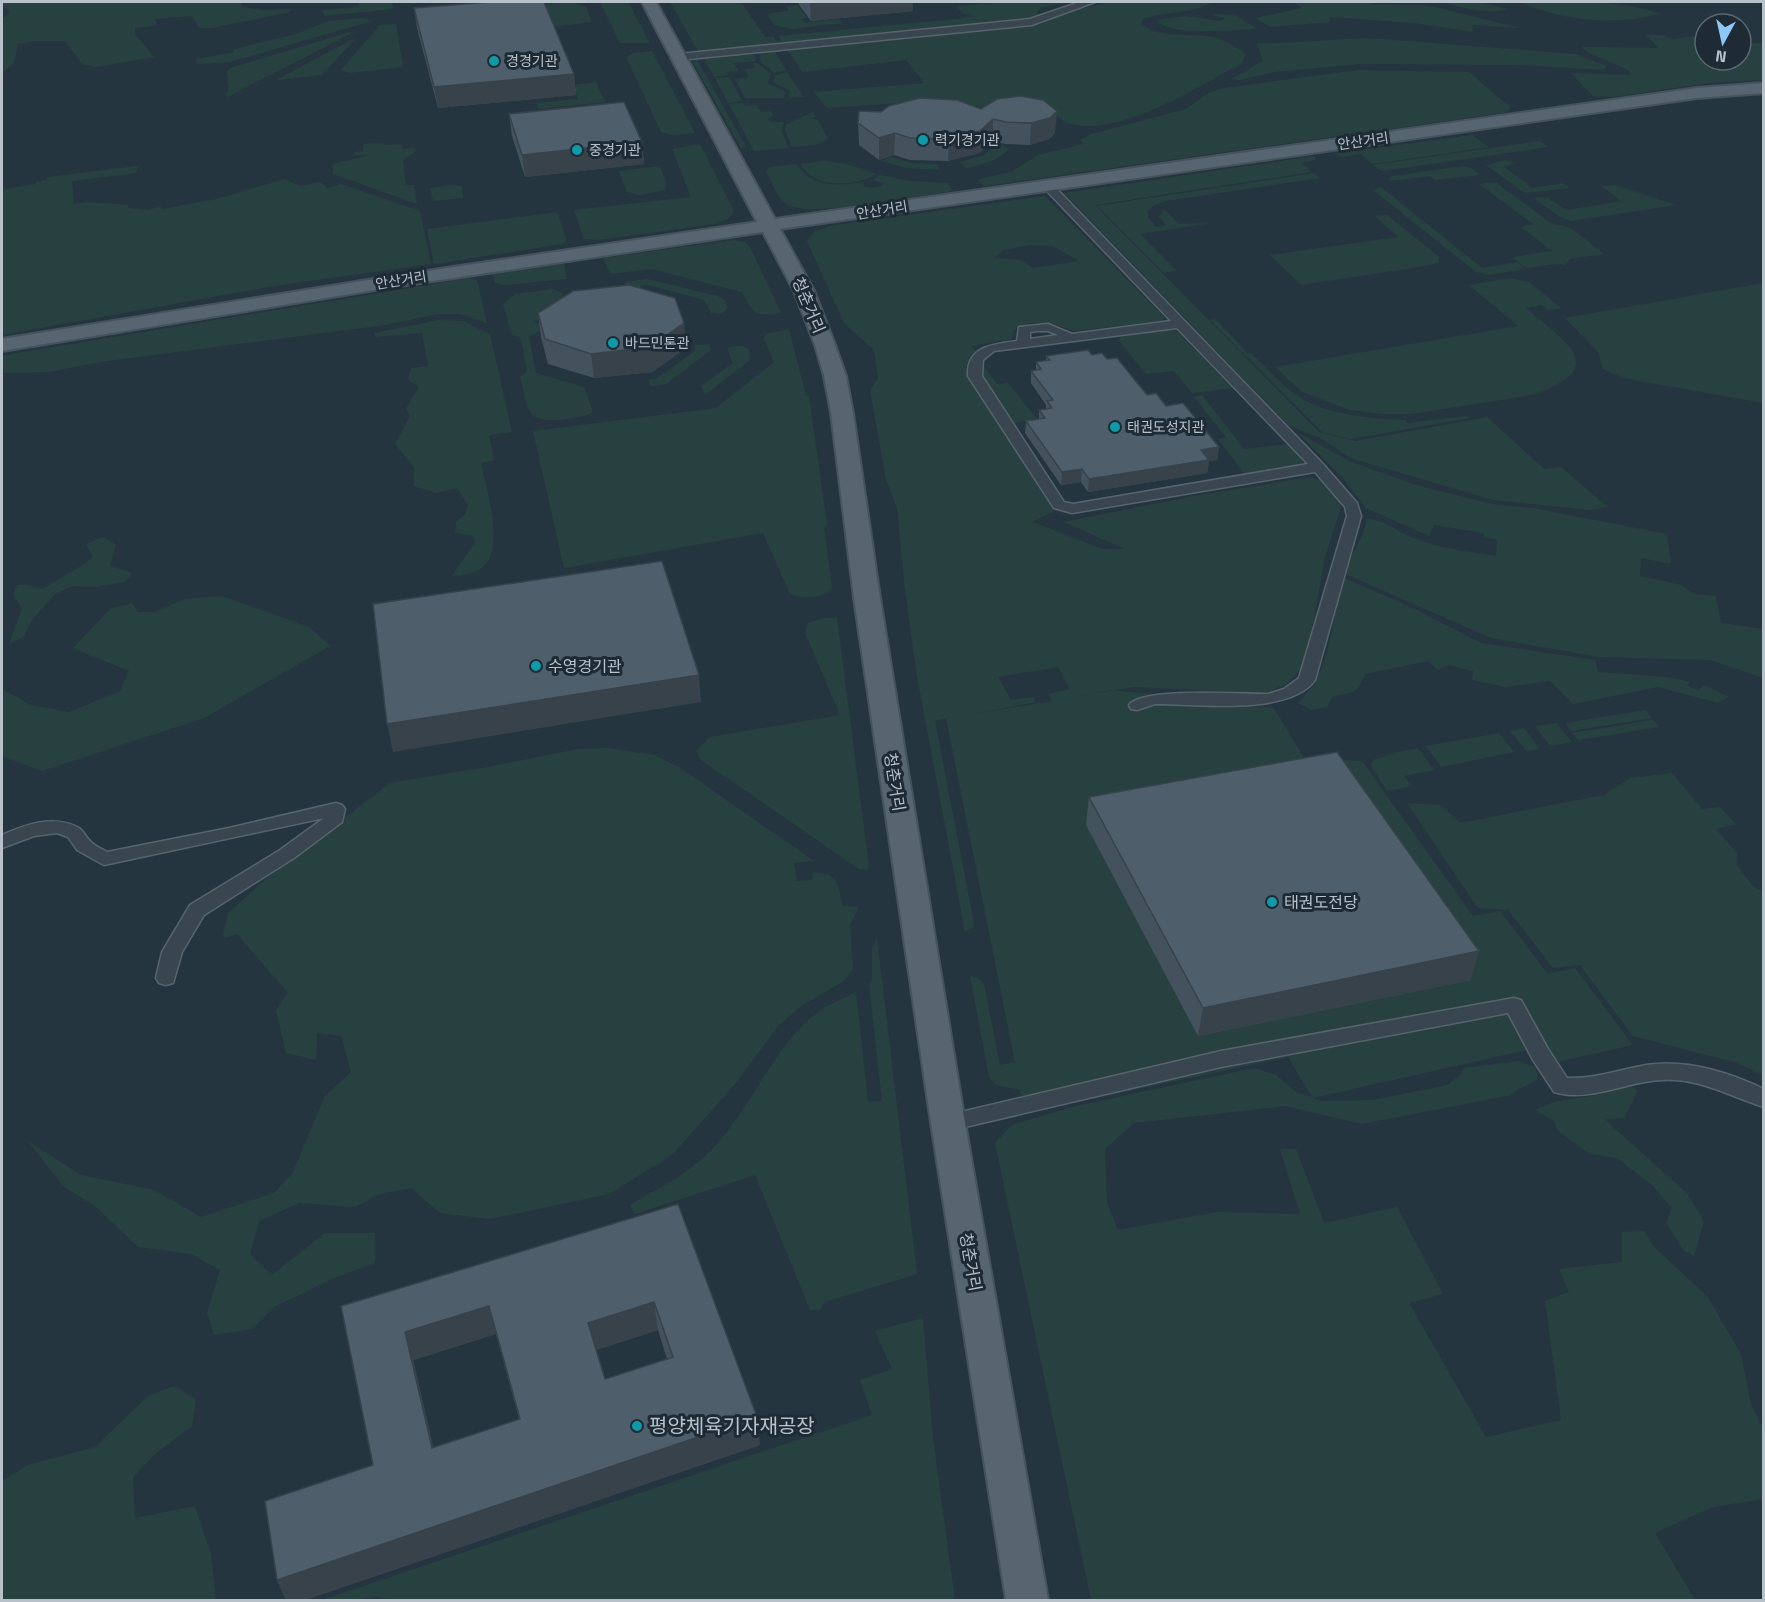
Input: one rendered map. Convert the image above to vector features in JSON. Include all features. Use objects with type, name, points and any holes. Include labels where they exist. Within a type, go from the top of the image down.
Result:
[{"type":"main road","name":"청춘거리","points":[[649,2],[769,225],[815,317],[835,376],[948,1123],[1027,1600]]},
{"type":"main road","name":"안산거리","points":[[2,345],[383,282],[769,225],[1676,96],[1764,88]]},
{"type":"street","points":[[679,57],[1032,22],[1069,7],[1090,2]]},
{"type":"street","points":[[1048,186],[1318,467],[1352,506],[1354,516],[1307,680],[1290,693],[1269,699],[1154,699],[1137,705]]},
{"type":"street","points":[[1179,324],[990,348],[976,357],[973,362],[975,376],[1059,505],[1072,509],[1318,467]]},
{"type":"street","points":[[2,842],[32,830],[59,827],[74,833],[84,846],[104,859],[229,834],[336,809],[336,818],[297,847],[197,910],[172,952],[166,978]]},
{"type":"street","points":[[948,1123],[1221,1059],[1514,1005],[1540,1054],[1561,1086],[1578,1088],[1675,1070],[1720,1081],[1764,1099]]},
{"type":"green space","points":[[2,2],[242,2],[242,7],[262,10],[292,9],[290,12],[212,28],[199,28],[192,16],[155,19],[157,23],[155,26],[135,28],[135,34],[154,57],[97,67],[82,64],[65,41],[35,41],[18,44],[14,63],[2,73],[2,19],[9,10],[2,6]]},
{"type":"green space","points":[[358,2],[392,2],[393,9],[324,16],[323,10],[359,7]]},
{"type":"green space","points":[[573,2],[586,7],[592,22],[551,27],[515,6]]},
{"type":"green space","points":[[600,2],[628,2],[650,43],[620,43]]},
{"type":"green space","points":[[670,2],[741,2],[765,37],[774,37],[778,44],[699,53]]},
{"type":"green space","points":[[992,2],[1074,2],[1043,7],[1037,11],[1039,17],[1028,19],[783,44],[779,36],[965,18],[973,15],[963,14],[956,6]]},
{"type":"green space","points":[[1110,2],[1213,2],[1197,9],[1143,19],[1141,23],[1156,32],[1165,34],[1217,38],[1246,54],[1242,63],[1157,108],[1110,124],[1087,126],[1067,123],[1044,106],[1005,97],[984,107],[911,102],[827,108],[814,92],[924,83],[906,60],[802,72],[787,49],[1039,25],[1070,11]]},
{"type":"green space","points":[[1293,2],[1427,5],[1520,28],[1472,25],[1473,32],[1414,23],[1329,17],[1330,22],[1270,27],[1256,18],[1302,8]]},
{"type":"green space","points":[[1443,2],[1479,2],[1507,9],[1501,11],[1476,10]]},
{"type":"green space","points":[[1520,2],[1612,4],[1646,9],[1659,14],[1624,20],[1588,20],[1554,14]]},
{"type":"green space","points":[[797,5],[807,18],[801,19],[804,23],[840,19],[842,23],[793,29],[774,25],[768,16],[771,13],[789,11],[786,6]]},
{"type":"green space","points":[[1212,15],[1234,15],[1257,28],[1188,31],[1163,25],[1156,20],[1185,16],[1221,21],[1225,18]]},
{"type":"green space","points":[[362,18],[372,21],[230,62],[197,64],[196,59],[234,52],[234,49],[296,34],[329,21]]},
{"type":"green space","points":[[396,24],[403,67],[349,73],[340,71],[380,25]]},
{"type":"green space","points":[[354,32],[228,97],[225,95],[229,90],[227,72],[230,68]]},
{"type":"green space","points":[[1646,35],[1663,35],[1671,39],[1693,36],[1693,72],[1753,72],[1753,43],[1763,43],[1763,80],[1709,83],[1613,97],[1593,96],[1571,73],[1629,75],[1630,71],[1587,52],[1582,47],[1659,48]]},
{"type":"green space","points":[[1368,38],[1576,54],[1606,66],[1604,70],[1519,65],[1358,64],[1274,72],[1239,80],[1231,79],[1263,61],[1257,43]]},
{"type":"green space","points":[[355,39],[322,75],[276,80],[351,40]]},
{"type":"green space","points":[[774,50],[786,70],[774,73],[761,62],[759,51]]},
{"type":"green space","points":[[652,51],[695,133],[672,135],[661,132],[626,57],[634,53]]},
{"type":"green space","points":[[753,52],[756,61],[734,63],[738,71],[714,77],[703,57]]},
{"type":"green space","points":[[696,58],[746,147],[741,148],[691,59]]},
{"type":"green space","points":[[753,63],[757,63],[771,74],[768,83],[786,92],[784,98],[745,98],[735,79],[749,77],[746,71],[742,70],[755,68]]},
{"type":"green space","points":[[1359,70],[1469,72],[1511,108],[1504,113],[984,186],[977,180],[1013,171],[1038,155],[1083,144],[1080,140],[1091,134],[1186,109],[1210,92],[1224,88]]},
{"type":"green space","points":[[787,72],[804,97],[789,98],[790,91],[773,82],[776,75]]},
{"type":"green space","points":[[729,77],[742,101],[728,103],[715,78]]},
{"type":"green space","points":[[596,82],[605,102],[538,109],[536,103],[578,99],[573,85]]},
{"type":"green space","points":[[743,103],[744,106],[756,105],[761,112],[771,111],[773,116],[767,119],[770,122],[784,122],[782,131],[788,148],[754,151],[729,104]]},
{"type":"green space","points":[[813,112],[816,117],[811,118],[818,120],[828,139],[816,145],[792,147],[785,130],[786,125]]},
{"type":"green space","points":[[1472,135],[1489,147],[1373,164],[1361,154],[1344,157],[1332,154]]},
{"type":"green space","points":[[1540,141],[1548,147],[1381,171],[1373,165]]},
{"type":"green space","points":[[382,143],[384,145],[402,144],[403,149],[416,148],[415,152],[403,160],[406,185],[414,185],[417,204],[333,174],[333,164],[370,155],[354,155],[355,152],[363,151],[363,144]]},
{"type":"green space","points":[[700,144],[734,211],[728,219],[715,224],[598,240],[584,239],[574,210],[691,197],[672,149]]},
{"type":"green space","points":[[995,146],[1004,146],[1009,149],[994,159],[978,165],[966,168],[959,162],[984,155]]},
{"type":"green space","points":[[1315,156],[1315,160],[1302,163],[1312,172],[1095,205],[1319,432],[1356,441],[1487,417],[1544,469],[1561,467],[1608,507],[1591,510],[1493,500],[1353,459],[1320,438],[1288,425],[1064,193]]},
{"type":"green space","points":[[892,157],[912,163],[938,164],[939,170],[906,168],[881,161]]},
{"type":"green space","points":[[1505,160],[1515,163],[1504,167],[1533,188],[1563,183],[1569,188],[1525,193],[1486,165]]},
{"type":"green space","points":[[824,161],[847,164],[877,174],[847,183],[825,182],[807,172],[800,164]]},
{"type":"green space","points":[[796,164],[810,178],[826,184],[863,182],[864,187],[872,188],[883,186],[884,183],[872,180],[880,175],[909,181],[948,183],[953,191],[842,207],[800,208],[788,205],[781,199],[766,171],[769,167]]},
{"type":"green space","points":[[138,166],[136,173],[72,181],[74,204],[87,202],[129,205],[128,208],[149,210],[160,206],[162,209],[217,199],[284,179],[300,186],[320,182],[328,188],[341,184],[420,211],[431,264],[274,286],[2,335],[2,186],[6,189],[36,184],[36,182],[47,180],[47,177]]},
{"type":"green space","points":[[660,166],[667,184],[664,190],[640,195],[627,192],[619,171]]},
{"type":"green space","points":[[1463,166],[1471,168],[1480,175],[1435,180],[1430,176],[1390,181],[1388,179],[1392,176]]},
{"type":"green space","points":[[1314,173],[1320,178],[1166,201],[1154,205],[1148,211],[1148,217],[1156,227],[1166,225],[1159,217],[1164,209],[1179,224],[1212,223],[1140,234],[1177,271],[1164,273],[1097,206]]},
{"type":"green space","points":[[1495,182],[1551,223],[1571,228],[1604,254],[1570,259],[1565,265],[1526,268],[1512,257],[1552,251],[1521,227],[1533,224],[1479,184]]},
{"type":"green space","points":[[449,185],[462,186],[463,198],[433,201],[430,188]]},
{"type":"green space","points":[[1615,185],[1676,205],[1571,221],[1560,217],[1535,199],[1548,198],[1566,210],[1622,201],[1601,186]]},
{"type":"green space","points":[[1381,187],[1482,268],[1517,262],[1525,269],[1489,275],[1476,272],[1373,190]]},
{"type":"green space","points":[[1045,196],[1164,317],[1162,321],[1074,331],[1054,324],[1030,323],[1014,330],[1011,339],[971,346],[976,351],[969,357],[966,369],[969,378],[1007,433],[1055,512],[1033,522],[1102,549],[1125,549],[1064,522],[1199,495],[1310,477],[1321,481],[1337,496],[1341,507],[1325,557],[1306,662],[1288,683],[1267,693],[1133,687],[1114,690],[1274,708],[1304,758],[1362,761],[1473,916],[1500,911],[1548,974],[1575,968],[1633,1045],[1557,1062],[1545,1046],[1312,1098],[1321,1101],[1374,1100],[1448,1085],[1461,1074],[1464,1068],[1519,1061],[1536,1068],[1538,1079],[1507,1096],[1361,1124],[1286,1106],[1134,1123],[1105,1149],[1107,1203],[1118,1230],[1217,1212],[1300,1214],[1280,1149],[1296,1149],[1324,1223],[1397,1207],[1443,1294],[1409,1303],[1486,1437],[1561,1420],[1545,1301],[1569,1292],[1559,1269],[1622,1262],[1622,1232],[1644,1231],[1654,1247],[1707,1296],[1741,1354],[1751,1404],[1763,1428],[1763,1499],[1713,1507],[1655,1533],[1695,1600],[1091,1600],[995,1143],[1012,1125],[1072,1107],[1254,1068],[1276,1075],[1296,1092],[1312,1097],[1288,1057],[1025,1113],[1020,1090],[996,1085],[989,1077],[970,976],[979,979],[984,984],[1000,1065],[1015,1062],[946,718],[935,721],[974,923],[973,928],[965,932],[916,671],[897,508],[886,480],[870,390],[878,378],[874,350],[844,323],[807,241],[815,231],[835,225]],"holes":[[[1029,245],[1053,246],[1079,261],[1033,268],[1020,260],[994,258],[1004,250]],[[1058,667],[1070,689],[1048,694],[1052,701],[974,714],[1036,702],[1033,697],[1011,700],[998,677]]]},
{"type":"green space","points":[[557,212],[567,240],[562,244],[434,264],[427,229]]},
{"type":"green space","points":[[1387,215],[1439,257],[1439,262],[1432,265],[1301,285],[1270,255],[1398,237],[1375,216]]},
{"type":"green space","points":[[734,240],[745,242],[750,247],[781,313],[760,314],[752,309],[742,292],[652,269],[610,274],[603,258]]},
{"type":"green space","points":[[560,262],[564,264],[567,279],[505,285],[495,283],[492,273],[500,270]]},
{"type":"green space","points":[[470,278],[477,280],[487,323],[460,314],[436,314],[386,325],[100,362],[49,372],[2,373],[2,356]]},
{"type":"green space","points":[[1510,278],[1529,282],[1561,308],[1548,310],[1542,305],[1526,308],[1555,332],[1574,354],[1576,365],[1571,375],[1557,385],[1532,395],[1411,414],[1382,414],[1350,410],[1302,392],[1275,367],[1518,326],[1469,285]]},
{"type":"green space","points":[[647,279],[718,296],[725,300],[728,308],[721,314],[711,313],[704,300],[648,285],[641,285],[637,291],[624,286],[626,282]]},
{"type":"green space","points":[[1763,283],[1763,403],[1623,378],[1603,369],[1598,352],[1565,318]]},
{"type":"green space","points":[[553,289],[562,293],[566,306],[534,322],[546,327],[529,337],[536,373],[584,387],[593,411],[588,415],[548,420],[534,415],[527,406],[520,377],[527,371],[521,338],[512,335],[503,304],[515,294]]},
{"type":"green space","points":[[1215,319],[1283,385],[1319,407],[1348,415],[1406,420],[1406,423],[1467,416],[1470,418],[1351,439],[1322,432],[1210,320]]},
{"type":"green space","points":[[439,320],[463,321],[490,334],[512,432],[489,435],[494,460],[481,463],[493,520],[494,535],[488,561],[479,570],[452,576],[475,542],[472,535],[455,533],[456,522],[465,514],[468,505],[457,488],[436,493],[414,486],[414,467],[395,444],[410,416],[406,409],[419,387],[408,380],[411,368],[428,366],[422,333],[376,337],[374,333]]},
{"type":"green space","points":[[789,329],[806,396],[809,396],[827,525],[824,526],[832,588],[828,592],[812,597],[790,594],[763,533],[564,568],[533,431],[716,408],[774,362],[764,339],[766,334]]},
{"type":"green space","points":[[1165,329],[1178,332],[1232,388],[1192,393],[1174,371],[1146,374],[1119,341],[1122,335]]},
{"type":"green space","points":[[709,344],[711,350],[666,384],[650,386],[648,380],[656,379],[695,351],[695,345]]},
{"type":"green space","points":[[742,346],[749,349],[750,360],[705,395],[701,386],[733,363],[727,349]]},
{"type":"green space","points":[[979,359],[997,384],[1008,383],[1037,419],[1013,423],[980,373]]},
{"type":"green space","points":[[1202,395],[1244,449],[1287,444],[1301,459],[1303,465],[1245,475],[1218,439],[1226,437],[1194,397]]},
{"type":"green space","points":[[1297,432],[1349,461],[1416,485],[1497,505],[1533,508],[1667,534],[1671,564],[1641,558],[1640,576],[1681,585],[1694,594],[1716,596],[1721,623],[1763,629],[1763,678],[1710,660],[1599,657],[1491,638],[1343,573],[1363,534],[1367,519],[1380,521],[1423,541],[1475,553],[1496,556],[1497,540],[1484,537],[1484,533],[1434,525],[1429,536],[1366,508],[1342,477]]},
{"type":"green space","points":[[103,537],[116,545],[110,566],[133,573],[124,582],[97,587],[72,586],[54,595],[32,620],[23,637],[9,644],[22,608],[13,595],[17,585],[42,589],[93,557],[86,544]]},
{"type":"green space","points":[[1342,577],[1417,610],[1481,643],[1595,660],[1598,672],[1667,677],[1690,682],[1687,686],[1699,690],[1704,685],[1729,697],[1718,703],[1658,687],[1573,704],[1550,681],[1505,687],[1472,680],[1473,671],[1450,665],[1438,670],[1428,661],[1365,674],[1359,686],[1353,691],[1332,697],[1327,707],[1311,710],[1298,703],[1318,677],[1324,661],[1333,628]]},
{"type":"green space","points":[[222,596],[309,627],[330,646],[204,718],[42,771],[2,756],[2,689],[31,705],[69,712],[120,691],[129,671],[73,648],[110,609],[132,603],[138,612],[155,612],[184,599]]},
{"type":"green space","points":[[824,618],[837,618],[869,867],[866,870],[859,869],[701,760],[696,751],[710,737],[840,715],[805,633],[808,623]]},
{"type":"green space","points":[[1646,710],[1652,718],[1571,731],[1565,723]]},
{"type":"green space","points":[[1653,720],[1660,727],[1578,740],[1572,733]]},
{"type":"green space","points":[[1556,723],[1572,742],[1550,746],[1535,726]]},
{"type":"green space","points":[[1524,728],[1540,749],[1527,751],[1510,731]]},
{"type":"green space","points":[[1499,733],[1514,752],[1441,767],[1426,746]]},
{"type":"green space","points":[[607,748],[654,755],[679,767],[814,861],[794,863],[797,881],[812,880],[813,873],[828,875],[836,881],[843,906],[859,907],[850,925],[853,969],[844,981],[801,1006],[778,1026],[736,1083],[672,1155],[609,1194],[490,1219],[440,1213],[411,1188],[379,1194],[355,1207],[299,1203],[259,1221],[250,1254],[272,1275],[325,1233],[375,1233],[375,1263],[334,1278],[274,1307],[252,1329],[214,1335],[207,1313],[220,1270],[191,1254],[138,1247],[95,1206],[63,1186],[28,1141],[81,1175],[154,1190],[201,1217],[274,1193],[292,1174],[325,1096],[351,1072],[341,1036],[317,1033],[316,1060],[286,1053],[276,1010],[288,993],[237,934],[226,938],[223,935],[228,913],[274,872],[390,783],[578,749]]},
{"type":"green space","points":[[1418,748],[1434,770],[1404,776],[1412,786],[1387,791],[1371,766],[1373,760]]},
{"type":"green space","points":[[1672,773],[1702,809],[1720,807],[1736,824],[1716,829],[1737,853],[1737,865],[1752,885],[1763,892],[1763,1075],[1734,1062],[1633,1036],[1580,965],[1553,968],[1508,910],[1478,908],[1407,803],[1441,805],[1460,823],[1604,795],[1630,778]]},
{"type":"green space","points":[[877,938],[917,1274],[825,1302],[820,1310],[810,1310],[755,1175],[635,1214],[630,1205],[680,1175],[713,1148],[743,1110],[769,1069],[798,1031],[819,1011],[856,992],[868,1102],[882,1101],[869,983],[872,980],[872,948]]},
{"type":"green space","points":[[1629,1084],[1638,1091],[1624,1118],[1604,1119],[1687,1193],[1704,1222],[1694,1256],[1684,1251],[1666,1223],[1672,1208],[1652,1185],[1617,1158],[1590,1154],[1558,1131],[1554,1121],[1535,1110],[1554,1102],[1602,1094]]},
{"type":"green space","points":[[923,1318],[933,1438],[955,1600],[391,1600],[375,1596],[359,1600],[322,1600],[872,1415],[860,1380],[892,1369],[875,1331]]},
{"type":"green space","points":[[174,1386],[196,1399],[192,1426],[156,1453],[133,1477],[135,1518],[195,1506],[211,1554],[216,1600],[2,1600],[2,1481],[28,1465],[95,1447],[148,1396]]},
{"type":"building","name":"경경기관","points":[[489,2],[544,2],[574,74],[434,87],[414,8]]},
{"type":"building","points":[[1020,96],[1043,100],[1057,111],[1050,118],[1031,123],[993,119],[980,131],[949,139],[910,138],[895,133],[879,138],[858,123],[859,111],[881,112],[889,106],[920,98],[957,100],[981,109],[997,99]]},
{"type":"building","points":[[624,102],[642,142],[522,155],[509,114]]},
{"type":"building","points":[[629,285],[675,298],[684,323],[650,347],[591,354],[545,339],[538,313],[573,291]]},
{"type":"building","name":"태권도성지관","points":[[1088,350],[1092,355],[1102,353],[1107,359],[1117,358],[1147,395],[1156,393],[1166,406],[1183,403],[1219,447],[1201,450],[1209,460],[1089,479],[1082,469],[1062,472],[1026,421],[1045,418],[1039,410],[1052,408],[1047,401],[1053,400],[1031,371],[1041,369],[1036,362],[1050,360],[1046,356]]},
{"type":"building","name":"수영경기관","points":[[662,561],[699,675],[387,724],[373,604]]},
{"type":"building","name":"태권도전당","points":[[1337,752],[1479,951],[1203,1008],[1089,797]]},
{"type":"building","name":"평양체육기자재공장","points":[[678,1204],[757,1417],[277,1580],[265,1501],[373,1465],[341,1306]],"holes":[[[654,1302],[673,1357],[605,1379],[588,1323]],[[489,1306],[520,1419],[432,1448],[405,1332]]]},
{"type":"place","name":"경경기관","points":[[494,61]]},
{"type":"place","name":"력기경기관","points":[[923,140]]},
{"type":"place","name":"중경기관","points":[[577,150]]},
{"type":"place","name":"바드민톤관","points":[[613,343]]},
{"type":"place","name":"태권도성지관","points":[[1115,427]]},
{"type":"place","name":"수영경기관","points":[[536,666]]},
{"type":"place","name":"태권도전당","points":[[1272,902]]},
{"type":"place","name":"평양체육기자재공장","points":[[637,1426]]}]
